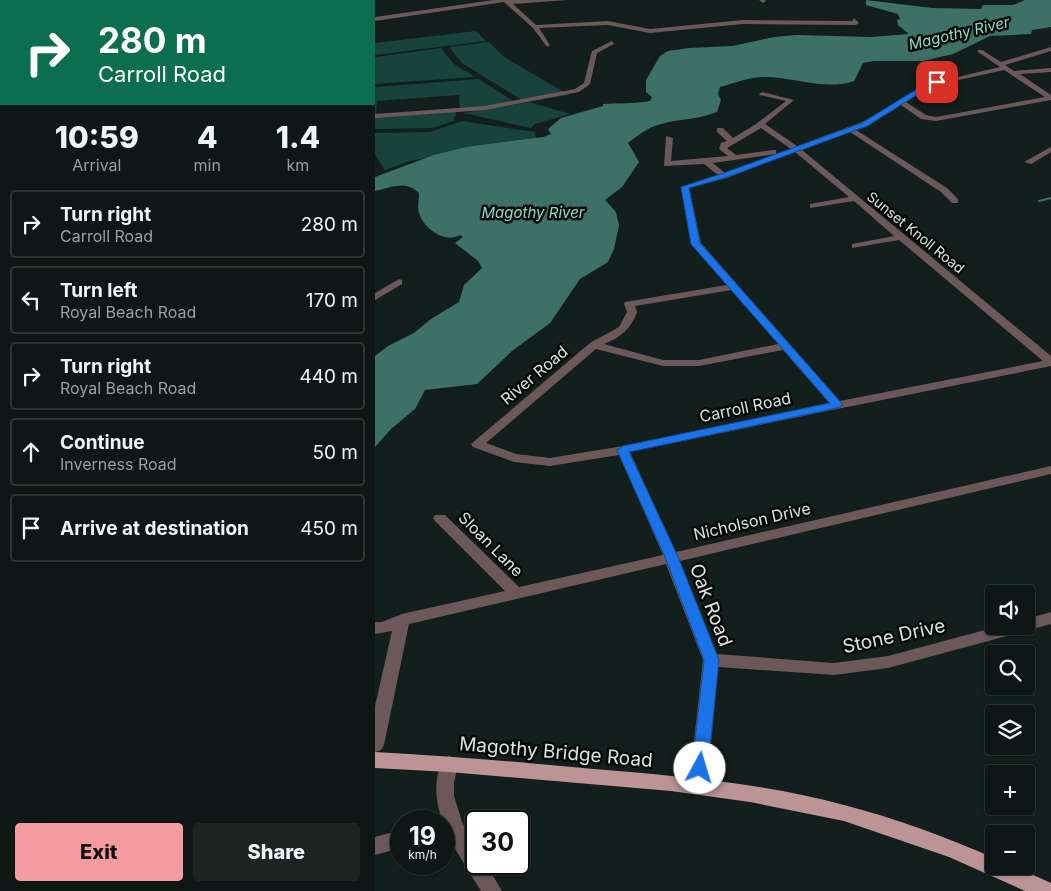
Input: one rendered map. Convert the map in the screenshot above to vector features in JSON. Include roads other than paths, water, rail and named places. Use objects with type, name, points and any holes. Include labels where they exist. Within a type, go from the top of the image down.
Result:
[{"type":"main road","name":"Magothy Bridge Road","points":[[375,760],[449,764],[698,786],[844,813],[953,849],[1047,891]]},
{"type":"street","points":[[375,19],[507,1],[565,0]]},
{"type":"street","points":[[507,1],[535,27],[547,45]]},
{"type":"street","points":[[535,27],[608,24],[653,31],[743,22],[856,23],[854,20]]},
{"type":"street","points":[[375,116],[485,108],[577,91],[587,84],[594,52],[611,43]]},
{"type":"street","points":[[837,405],[695,244],[685,187],[724,176],[865,124],[902,103],[924,87],[937,82],[1001,67],[1051,49]]},
{"type":"street","points":[[980,51],[1001,67],[1051,98]]},
{"type":"street","points":[[1012,73],[1051,70]]},
{"type":"street","points":[[734,157],[723,147],[762,125],[791,100],[761,94]]},
{"type":"street","points":[[902,103],[924,117],[936,119],[1051,98]]},
{"type":"street","name":"Sunset Knoll Road","points":[[762,125],[796,149],[853,199],[1051,363]]},
{"type":"street","points":[[850,129],[944,190],[955,201]]},
{"type":"street","points":[[720,130],[733,142]]},
{"type":"street","points":[[669,138],[667,164],[706,162],[796,149]]},
{"type":"street","points":[[1028,162],[1051,149]]},
{"type":"street","points":[[706,162],[724,176]]},
{"type":"street","points":[[813,206],[853,199]]},
{"type":"street","points":[[855,246],[901,238]]},
{"type":"street","points":[[375,298],[399,282]]},
{"type":"street","name":"River Road","points":[[477,444],[594,345],[615,336],[628,325],[633,312],[629,304],[733,287]]},
{"type":"street","points":[[594,345],[663,363],[699,364],[786,346]]},
{"type":"street","name":"Carroll Road","points":[[477,444],[514,458],[550,462],[623,450],[1051,363]]},
{"type":"street","name":"Oak Road","points":[[623,450],[671,557],[711,660],[698,786]]},
{"type":"street","name":"Nicholson Drive","points":[[375,628],[383,628],[402,620],[1051,470]]},
{"type":"street","name":"Sloan Lane","points":[[440,518],[517,594]]},
{"type":"street","name":"Stone Drive","points":[[1035,623],[1051,618]]},
{"type":"street","points":[[375,746],[402,620]]},
{"type":"street","name":"Stone Drive","points":[[711,660],[834,669],[888,662],[991,635]]},
{"type":"street","points":[[447,810],[445,784],[449,764]]},
{"type":"street","points":[[455,835],[492,891]]},
{"type":"street","points":[[375,846],[390,842]]},
{"type":"water","name":"Magothy River","points":[[866,0],[932,8],[981,9],[983,5],[1013,5],[1025,0],[1051,0],[1051,27],[1032,30],[1031,34],[990,36],[953,54],[923,61],[874,61],[863,63],[854,81],[843,84],[821,84],[765,77],[742,80],[720,87],[718,94],[721,100],[717,112],[701,117],[665,123],[642,132],[628,143],[639,162],[622,187],[605,200],[616,212],[619,225],[614,249],[608,262],[580,279],[550,323],[512,351],[477,384],[425,390],[415,409],[391,429],[375,447],[375,356],[388,346],[414,333],[431,319],[459,302],[464,285],[482,268],[478,261],[455,243],[463,237],[460,235],[454,237],[441,236],[425,224],[418,211],[419,193],[409,186],[403,185],[375,191],[375,177],[434,155],[466,147],[543,137],[551,134],[548,129],[561,118],[603,106],[603,104],[650,101],[652,97],[646,92],[646,80],[660,56],[668,51],[732,46],[774,37],[797,35],[871,37],[909,34],[898,25],[897,20],[900,19],[898,14],[866,5]]},
{"type":"waterway","points":[[1039,201],[1051,198]]}]
